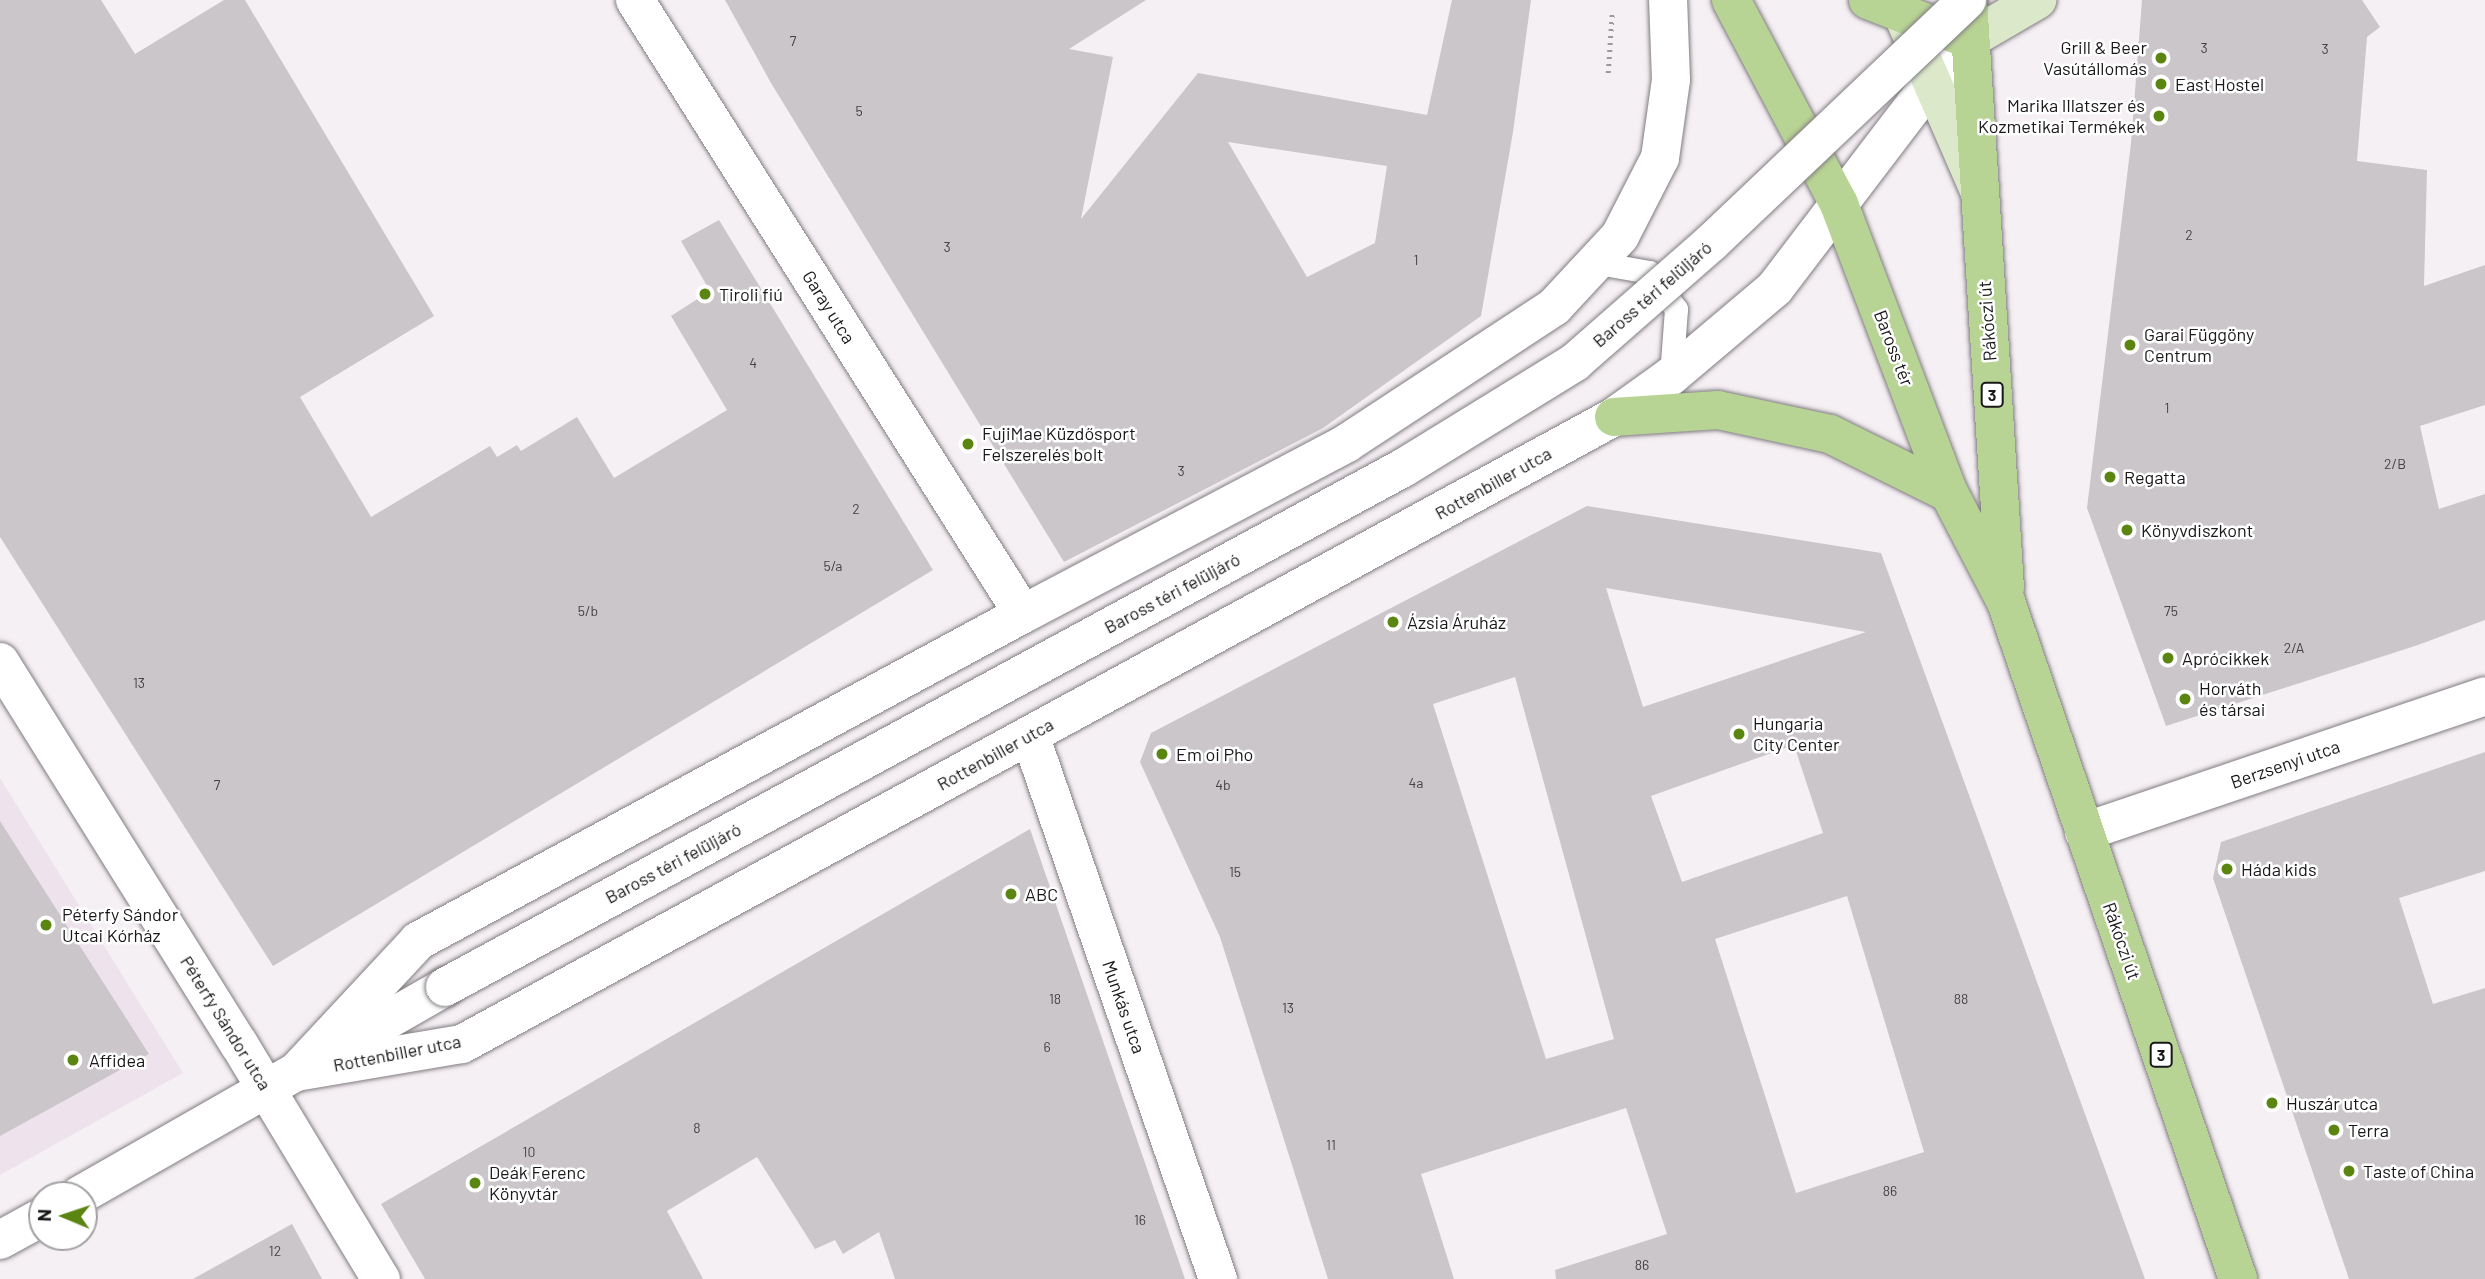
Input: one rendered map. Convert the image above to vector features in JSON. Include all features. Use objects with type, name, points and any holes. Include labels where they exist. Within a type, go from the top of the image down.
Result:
[{"type":"main road","name":"Baross tér","points":[[1731,0],[1839,204],[1949,493]]},
{"type":"main road","points":[[1868,0],[1900,7],[1970,39],[2037,0]]},
{"type":"main road","name":"3","points":[[1967,0],[1970,39]]},
{"type":"main road","points":[[1900,7],[1978,188]]},
{"type":"main road","name":"Rákóczi út","points":[[1970,39],[2006,602]]},
{"type":"main road","points":[[1614,417],[1718,410],[1830,434],[1949,493]]},
{"type":"main road","name":"Rákóczi út","points":[[1949,493],[2006,602],[2238,1279]]},
{"type":"street","name":"Garay utca","points":[[635,0],[1023,614]]},
{"type":"street","name":"Rottenbiller utca","points":[[98,1185],[282,1081],[418,941],[1023,614],[1347,443],[1554,307],[1598,263],[1620,236],[1660,159],[1671,80],[1668,0]]},
{"type":"street","name":"Baross téri felüljáró","points":[[282,1081],[445,987],[1403,468],[1575,362],[1711,243],[1967,0]]},
{"type":"street","points":[[1839,204],[1932,82],[1970,39]]},
{"type":"street","name":"Rottenbiller utca","points":[[282,1081],[462,1044],[1614,417],[1671,376],[1775,288],[1839,204]]},
{"type":"street","name":"Péterfy Sándor utca","points":[[0,662],[282,1081],[381,1279]]},
{"type":"street","name":"Berzsenyi utca","points":[[2084,832],[2485,696]]},
{"type":"street","name":"Munkás utca","points":[[1030,735],[1217,1279]]},
{"type":"street","points":[[0,1240],[28,1225]]},
{"type":"lane","points":[[1598,263],[1649,272],[1676,309],[1671,376]]},
{"type":"path","points":[[1608,73],[1612,12]]},
{"type":"shaded area","name":"Péterfy Sándor Utcai Kórház","points":[[0,778],[183,1073],[0,1175]]},
{"type":"building","points":[[0,0],[101,0],[135,54],[224,0],[245,0],[434,316],[300,397],[371,517],[490,446],[497,457],[517,445],[521,451],[577,417],[614,478],[727,410],[671,316],[710,291],[681,241],[719,220],[933,570],[273,966],[0,537]]},
{"type":"building","points":[[725,0],[1146,0],[1069,49],[1113,57],[1081,219],[1198,73],[1427,115],[1452,0],[1531,0],[1513,132],[1481,316],[1323,428],[1064,562],[771,83]],"holes":[[[1228,142],[1387,166],[1375,243],[1307,277]]]},
{"type":"building","points":[[2142,0],[2362,0],[2380,27],[2367,37],[2357,161],[2427,170],[2424,286],[2485,265],[2485,405],[2420,426],[2439,509],[2485,494],[2485,620],[2418,645],[2166,726],[2087,508],[2131,143]]},
{"type":"building","points":[[1587,506],[1881,553],[2145,1279],[1556,1279],[1555,1270],[1667,1234],[1626,1108],[1421,1174],[1454,1279],[1328,1279],[1220,937],[1140,762],[1151,733]],"holes":[[[1606,588],[1866,632],[1643,707]],[[1515,677],[1614,1039],[1546,1059],[1433,704]],[[1794,745],[1823,833],[1682,882],[1651,796]],[[1847,896],[1924,1152],[1796,1193],[1715,939]]]},
{"type":"building","points":[[2485,752],[2485,871],[2399,898],[2433,1004],[2485,988],[2485,1279],[2349,1279],[2213,878],[2221,842]]},
{"type":"building","name":"Péterfy Sándor Utcai Kórház","points":[[0,821],[149,1054],[0,1136]]},
{"type":"building","points":[[1030,829],[1185,1279],[895,1279],[879,1232],[843,1254],[835,1240],[815,1249],[757,1157],[667,1211],[703,1279],[425,1279],[381,1204]]},
{"type":"building","points":[[292,1224],[322,1279],[193,1279]]},
{"type":"place","name":"Grill & Beer Vasútállomás","points":[[2161,58]]},
{"type":"place","name":"East Hostel","points":[[2161,84]]},
{"type":"place","name":"Marika Illatszer és Kozmetikai Termékek","points":[[2159,116]]},
{"type":"place","name":"Tiroli fiú","points":[[705,294]]},
{"type":"place","name":"Garai Függöny Centrum","points":[[2130,345]]},
{"type":"place","name":"FujiMae Küzdősport Felszerelés bolt","points":[[968,444]]},
{"type":"place","name":"Regatta","points":[[2110,477]]},
{"type":"place","name":"Könyvdiszkont","points":[[2127,530]]},
{"type":"place","name":"Ázsia Áruház","points":[[1393,622]]},
{"type":"place","name":"Aprócikkek","points":[[2168,658]]},
{"type":"place","name":"Horváth és társai","points":[[2185,699]]},
{"type":"place","name":"Hungaria City Center","points":[[1739,734]]},
{"type":"place","name":"Em oi Pho","points":[[1162,754]]},
{"type":"place","name":"Háda kids","points":[[2227,869]]},
{"type":"place","name":"ABC","points":[[1011,894]]},
{"type":"place","name":"Péterfy Sándor Utcai Kórház","points":[[46,925]]},
{"type":"place","name":"Affidea","points":[[73,1060]]},
{"type":"place","name":"Huszár utca","points":[[2272,1103]]},
{"type":"place","name":"Terra","points":[[2334,1130]]},
{"type":"place","name":"Taste of China","points":[[2349,1171]]},
{"type":"place","name":"Deák Ferenc Könyvtár","points":[[475,1183]]}]
